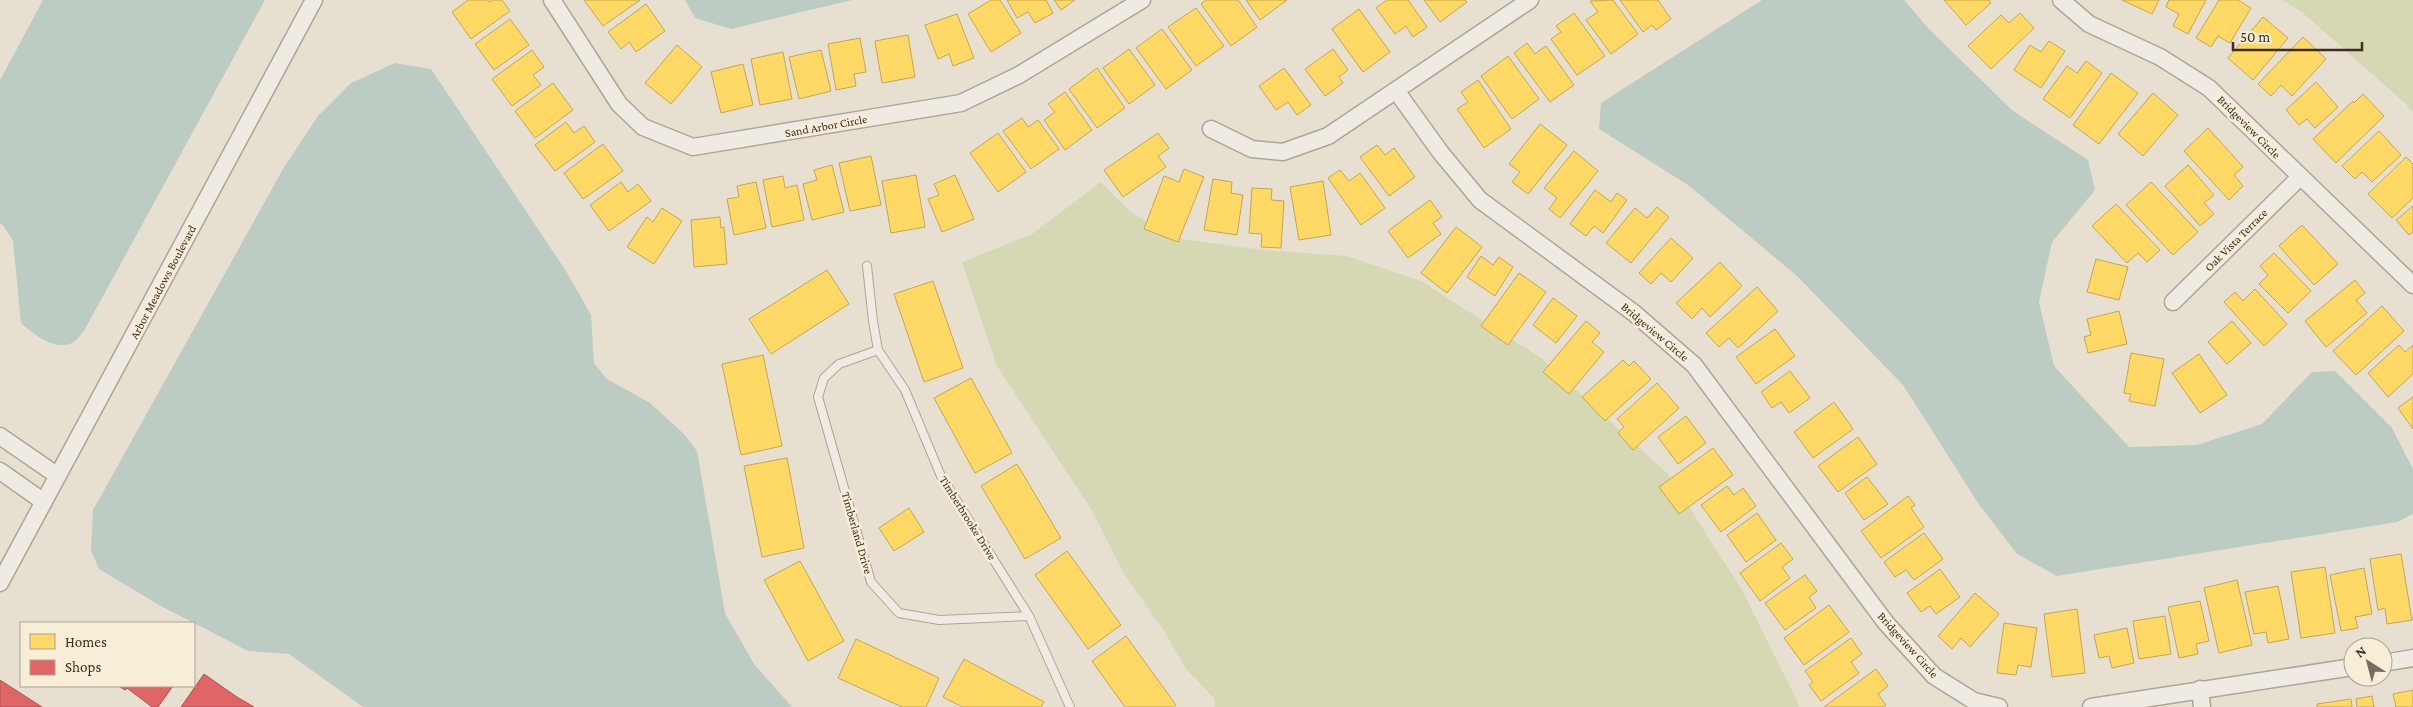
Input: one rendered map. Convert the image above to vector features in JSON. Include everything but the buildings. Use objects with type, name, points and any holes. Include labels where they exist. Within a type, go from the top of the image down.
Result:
[{"type":"street","name":"Arbor Meadows Boulevard","points":[[0,584],[314,0]]},
{"type":"street","name":"Sand Arbor Circle","points":[[552,0],[619,104],[643,127],[693,147],[961,103],[1019,76],[1142,0]]},
{"type":"street","points":[[1211,129],[1252,150],[1283,152],[1328,136],[1530,0]]},
{"type":"street","name":"Bridgeview Circle","points":[[2061,0],[2089,24],[2160,57],[2209,88],[2299,178],[2413,285]]},
{"type":"street","name":"Bridgeview Circle","points":[[1396,92],[1441,153],[1480,200],[1634,312],[1694,365],[1886,623],[1934,676],[1974,701],[1999,707]]},
{"type":"street","name":"Oak Vista Terrace","points":[[2173,302],[2299,178]]},
{"type":"street","points":[[0,436],[58,476]]},
{"type":"street","points":[[0,472],[44,502]]},
{"type":"street","name":"Arbor Meadows Boulevard","points":[[0,577],[10,563]]},
{"type":"street","points":[[2393,661],[2413,658]]},
{"type":"street","points":[[2091,707],[2169,701],[2200,689],[2343,668]]},
{"type":"street","points":[[2200,689],[2202,707]]},
{"type":"lane","name":"Timberbrooke Drive","points":[[867,266],[872,321],[878,350],[906,390],[941,476],[1030,616],[1070,707]]},
{"type":"lane","name":"Timberland Drive","points":[[878,350],[839,364],[824,378],[818,398],[872,582],[899,613],[939,620],[1030,616]]},
{"type":"green space","points":[[2282,0],[2413,0],[2413,113],[2406,104],[2303,13]]},
{"type":"green space","points":[[1101,182],[1132,213],[1174,238],[1263,250],[1347,256],[1421,281],[1541,358],[1668,474],[1742,590],[1800,707],[1215,707],[1214,698],[1186,669],[1164,631],[1123,572],[1091,509],[997,366],[962,262],[1032,234]]},
{"type":"shaded area","points":[[43,0],[265,0],[84,331],[74,342],[65,345],[45,340],[21,323],[13,241],[3,225],[0,224],[0,80]]},
{"type":"shaded area","points":[[685,0],[852,0],[731,29],[695,18]]},
{"type":"shaded area","points":[[1762,0],[1904,0],[1929,29],[2013,111],[2088,160],[2095,190],[2052,242],[2039,302],[2054,366],[2129,447],[2197,445],[2262,424],[2312,372],[2335,371],[2392,428],[2413,469],[2413,514],[2397,522],[2057,576],[2017,554],[1978,503],[1903,385],[1797,276],[1688,185],[1599,129],[1601,103]]},
{"type":"shaded area","points":[[395,63],[431,69],[566,271],[591,315],[594,363],[607,379],[650,403],[684,434],[697,451],[725,613],[754,664],[792,707],[363,707],[289,654],[248,651],[159,605],[99,569],[91,550],[93,510],[283,169],[318,116],[351,83]]}]
